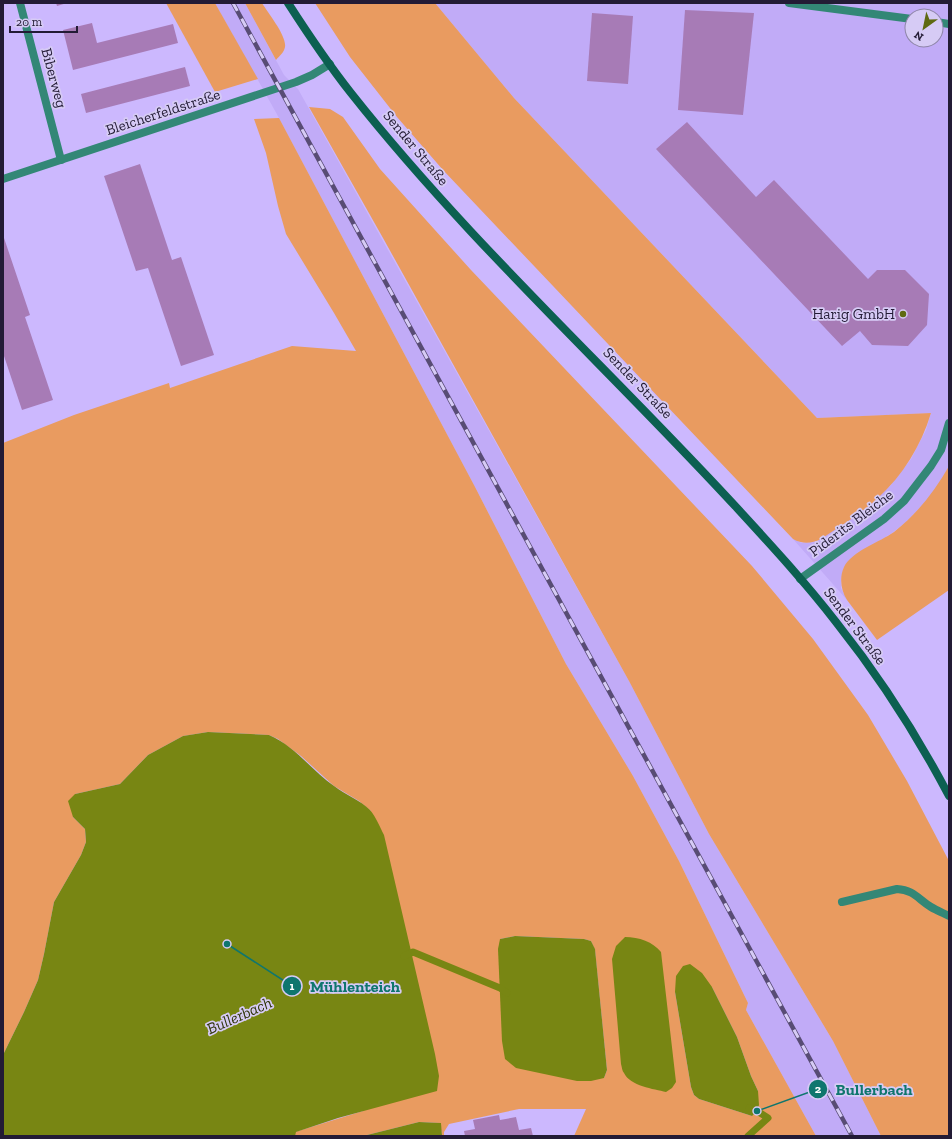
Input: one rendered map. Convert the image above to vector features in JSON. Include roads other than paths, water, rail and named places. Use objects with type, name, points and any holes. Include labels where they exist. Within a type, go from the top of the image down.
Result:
[{"type":"street","name":"Biberweg","points":[[20,3],[61,160]]},
{"type":"street","name":"Sender Straße","points":[[288,3],[351,93],[439,198],[691,458],[800,578],[837,623],[867,664],[931,760],[949,796]]},
{"type":"street","points":[[789,3],[904,18]]},
{"type":"street","name":"Bleicherfeldstraße","points":[[3,179],[296,82],[330,64]]},
{"type":"street","name":"Piderits Bleiche","points":[[800,578],[884,519],[904,501],[931,466],[941,450],[949,423]]},
{"type":"street","points":[[842,902],[897,889],[906,889],[931,907],[949,916]]},
{"type":"water","points":[[208,732],[269,735],[287,745],[326,780],[366,806],[374,816],[384,835],[435,1054],[439,1076],[437,1091],[338,1118],[296,1132],[295,1136],[3,1136],[3,1055],[38,980],[54,902],[81,855],[86,842],[85,829],[73,817],[68,801],[75,794],[120,784],[148,755],[183,736]]},
{"type":"water","points":[[515,936],[584,939],[591,941],[595,949],[607,1070],[604,1078],[591,1081],[577,1081],[516,1068],[505,1059],[502,1041],[498,949],[500,939]]},
{"type":"water","points":[[625,937],[645,941],[654,945],[661,952],[676,1082],[672,1088],[666,1092],[649,1088],[631,1081],[622,1070],[612,959],[616,946]]},
{"type":"water","points":[[690,964],[702,973],[712,987],[737,1037],[758,1091],[759,1105],[757,1111],[752,1116],[699,1099],[694,1095],[691,1087],[675,992],[676,976],[683,966]]},
{"type":"water","points":[[419,1122],[441,1123],[442,1136],[363,1136]]},
{"type":"waterway","name":"Bullerbach","points":[[404,956],[413,952],[500,988],[507,993]]},
{"type":"waterway","name":"Bullerbach","points":[[748,1136],[768,1118],[749,1108]]},
{"type":"railway","points":[[233,3],[852,1136]]},
{"type":"place","name":"Harig GmbH","points":[[903,314]]},
{"type":"place","name":"Mühlenteich","points":[[227,944]]},
{"type":"place","name":"Bullerbach","points":[[757,1111]]}]
